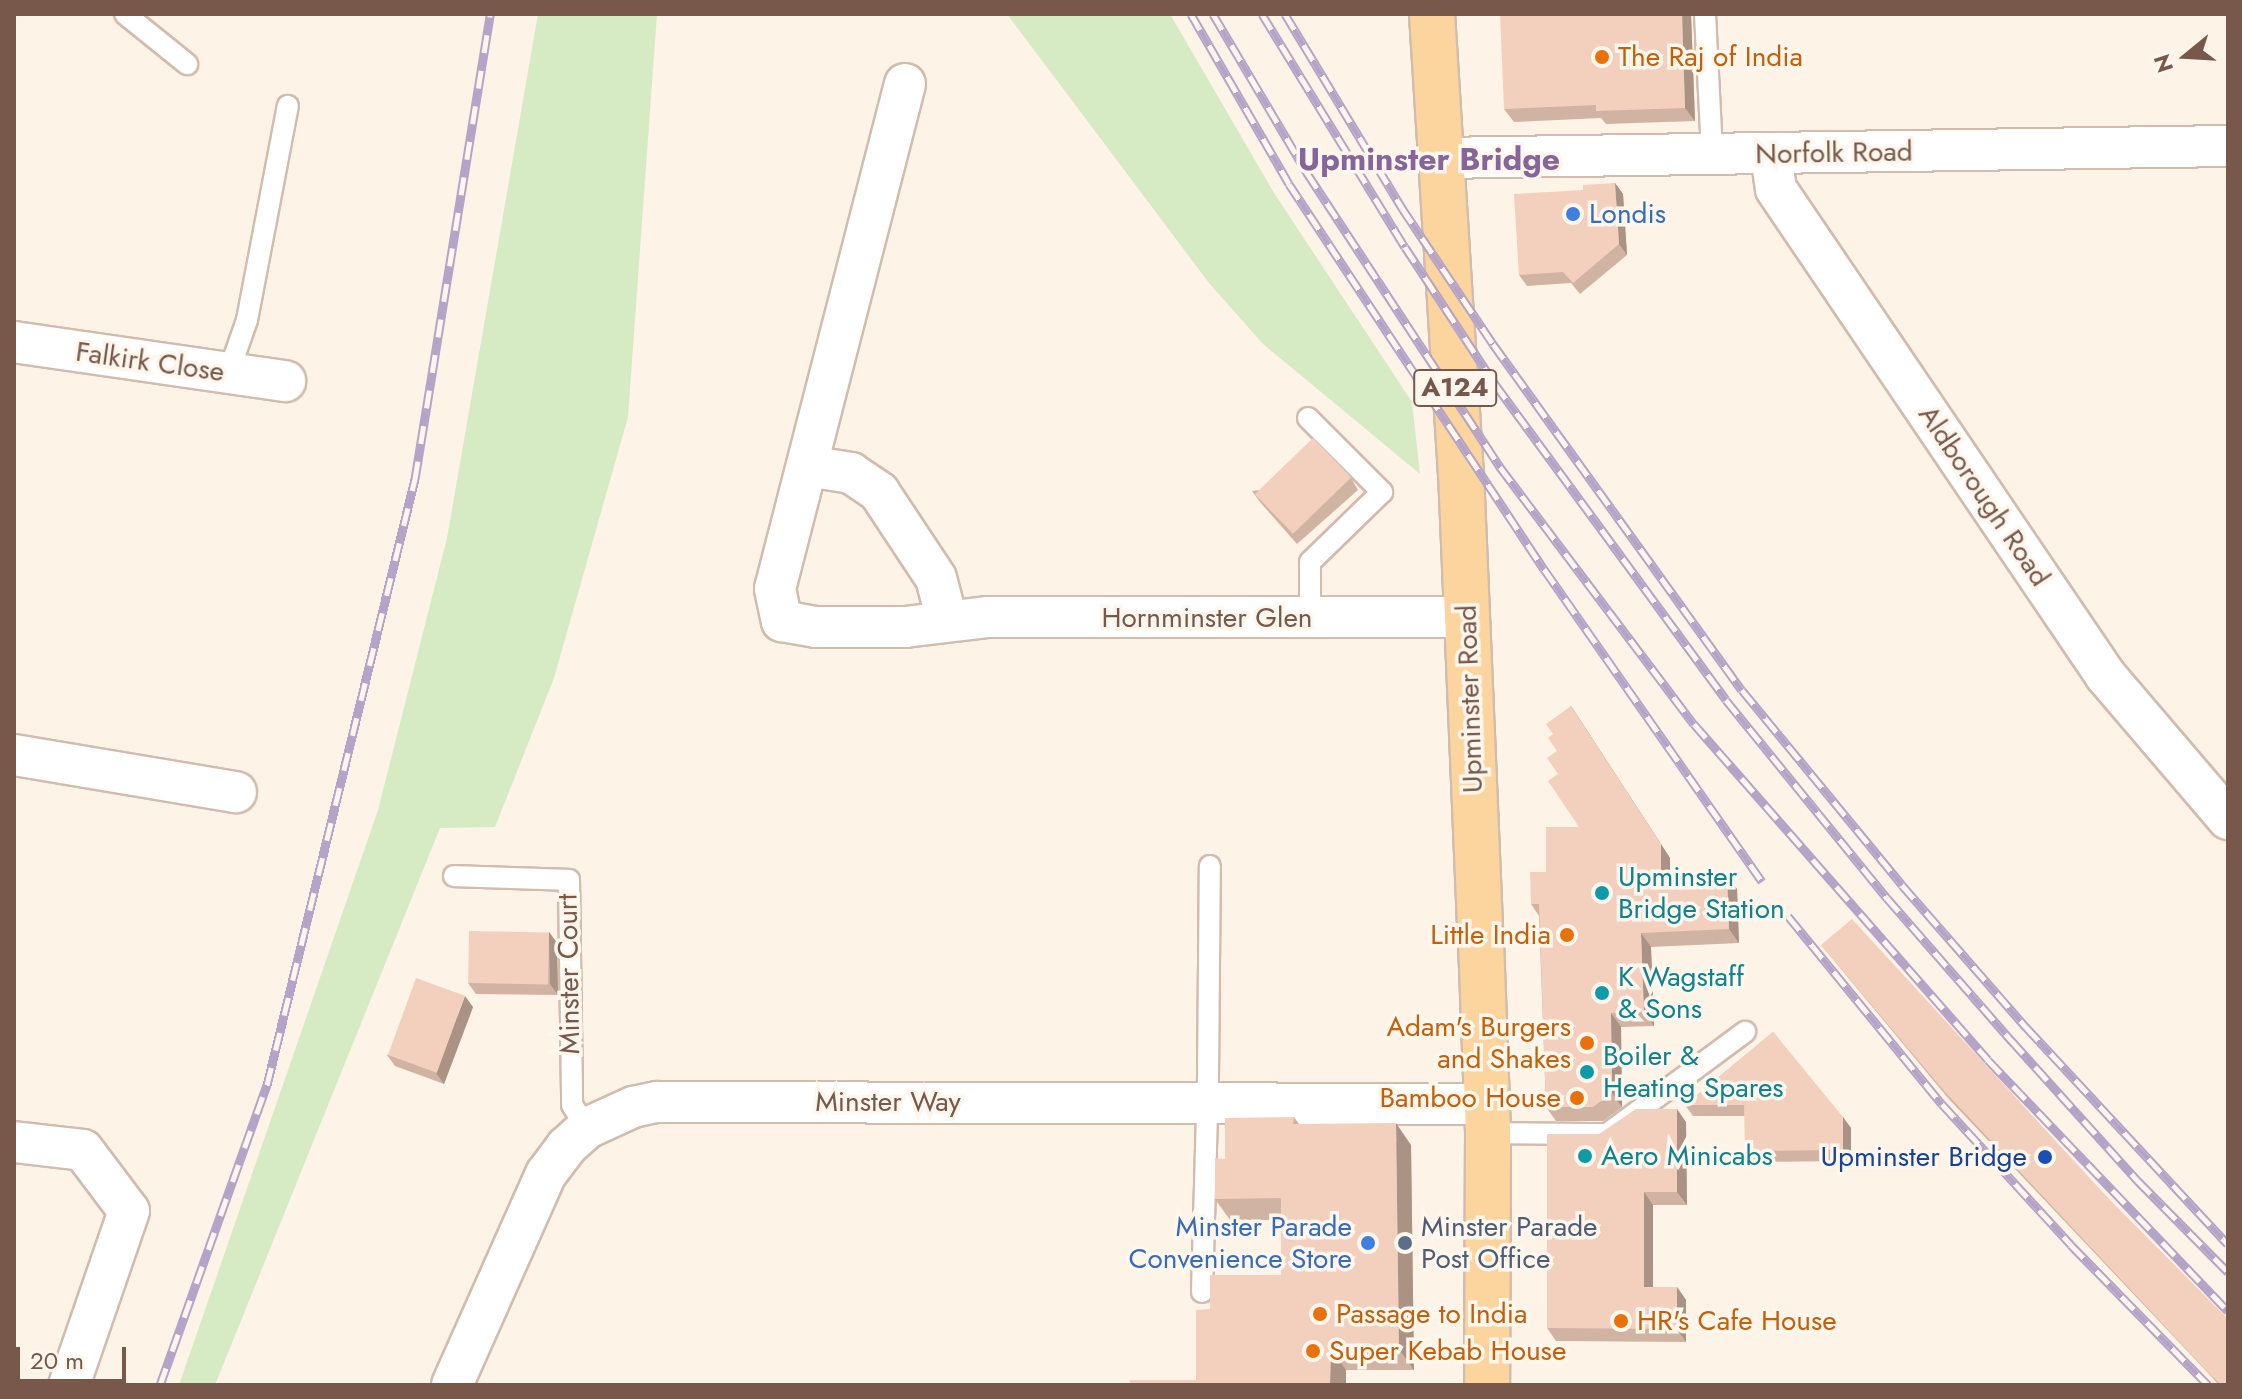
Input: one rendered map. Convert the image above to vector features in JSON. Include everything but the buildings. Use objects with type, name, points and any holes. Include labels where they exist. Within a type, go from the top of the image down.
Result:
[{"type":"main road","name":"Upminster Road","points":[[1432,14],[1467,617],[1487,1118],[1487,1385]]},
{"type":"street","name":"Hornminster Glen","points":[[905,84],[775,589],[782,621],[816,627],[875,627],[988,617],[1467,617]]},
{"type":"street","name":"Norfolk Road","points":[[1439,158],[2228,146]]},
{"type":"street","name":"Aldborough Road","points":[[1771,154],[1776,189],[2106,676],[2225,811]]},
{"type":"street","name":"Falkirk Close","points":[[14,342],[285,381]]},
{"type":"street","points":[[807,466],[851,473],[879,492],[936,578],[947,620]]},
{"type":"street","points":[[14,755],[236,792]]},
{"type":"street","name":"Minster Way","points":[[452,1385],[546,1174],[566,1147],[587,1128],[609,1115],[657,1102],[1207,1101],[1487,1118]]},
{"type":"street","points":[[14,1142],[83,1150],[129,1211],[69,1385]]},
{"type":"lane","points":[[125,14],[187,64]]},
{"type":"lane","points":[[1705,14],[1712,154]]},
{"type":"lane","points":[[228,374],[247,320],[288,106]]},
{"type":"lane","points":[[1308,418],[1382,492],[1310,562],[1310,619]]},
{"type":"lane","points":[[1202,1292],[1210,866]]},
{"type":"lane","name":"Minster Court","points":[[454,876],[569,880],[572,1105],[587,1128]]},
{"type":"lane","points":[[1487,1118],[1607,1134],[1745,1032]]},
{"type":"green space","points":[[538,14],[657,14],[628,417],[554,678],[495,827],[440,828],[215,1385],[179,1385],[378,810],[447,538]]},
{"type":"green space","points":[[1007,14],[1170,14],[1274,193],[1412,402],[1420,474],[1263,344],[1209,283]]},
{"type":"railway","points":[[160,1385],[267,1085],[415,479],[490,14]]},
{"type":"railway","points":[[1191,14],[1289,184],[1544,569],[1762,882]]},
{"type":"railway","points":[[1213,14],[1307,173],[1500,467],[1694,724],[1988,1060],[2228,1311]]},
{"type":"railway","points":[[1262,14],[1405,247],[1495,384],[1726,700],[1887,898],[2011,1040],[2138,1181],[2228,1272]]},
{"type":"railway","points":[[1285,14],[1402,208],[1493,344],[1742,690],[1902,885],[2026,1027],[2228,1244]]},
{"type":"railway","points":[[1788,916],[1942,1104],[2071,1245],[2208,1385]]},
{"type":"place","name":"The Raj of India","points":[[1602,57]]},
{"type":"place","name":"Londis","points":[[1573,214]]},
{"type":"place","name":"Upminster Bridge Station","points":[[1602,893]]},
{"type":"place","name":"Little India","points":[[1567,935]]},
{"type":"place","name":"K Wagstaff & Sons","points":[[1602,993]]},
{"type":"place","name":"Adam's Burgers and Shakes","points":[[1587,1043]]},
{"type":"place","name":"Boiler & Heating Spares","points":[[1587,1072]]},
{"type":"place","name":"Bamboo House","points":[[1577,1098]]},
{"type":"place","name":"Aero Minicabs","points":[[1585,1156]]},
{"type":"place","name":"Upminster Bridge","points":[[2045,1157]]},
{"type":"place","name":"Minster Parade Convenience Store","points":[[1368,1243]]},
{"type":"place","name":"Minster Parade Post Office","points":[[1405,1243]]},
{"type":"place","name":"Passage to India","points":[[1320,1314]]},
{"type":"place","name":"HR's Cafe House","points":[[1621,1321]]},
{"type":"place","name":"Super Kebab House","points":[[1313,1351]]},
{"type":"district","name":"Upminster Bridge","points":[[1429,159]]}]
